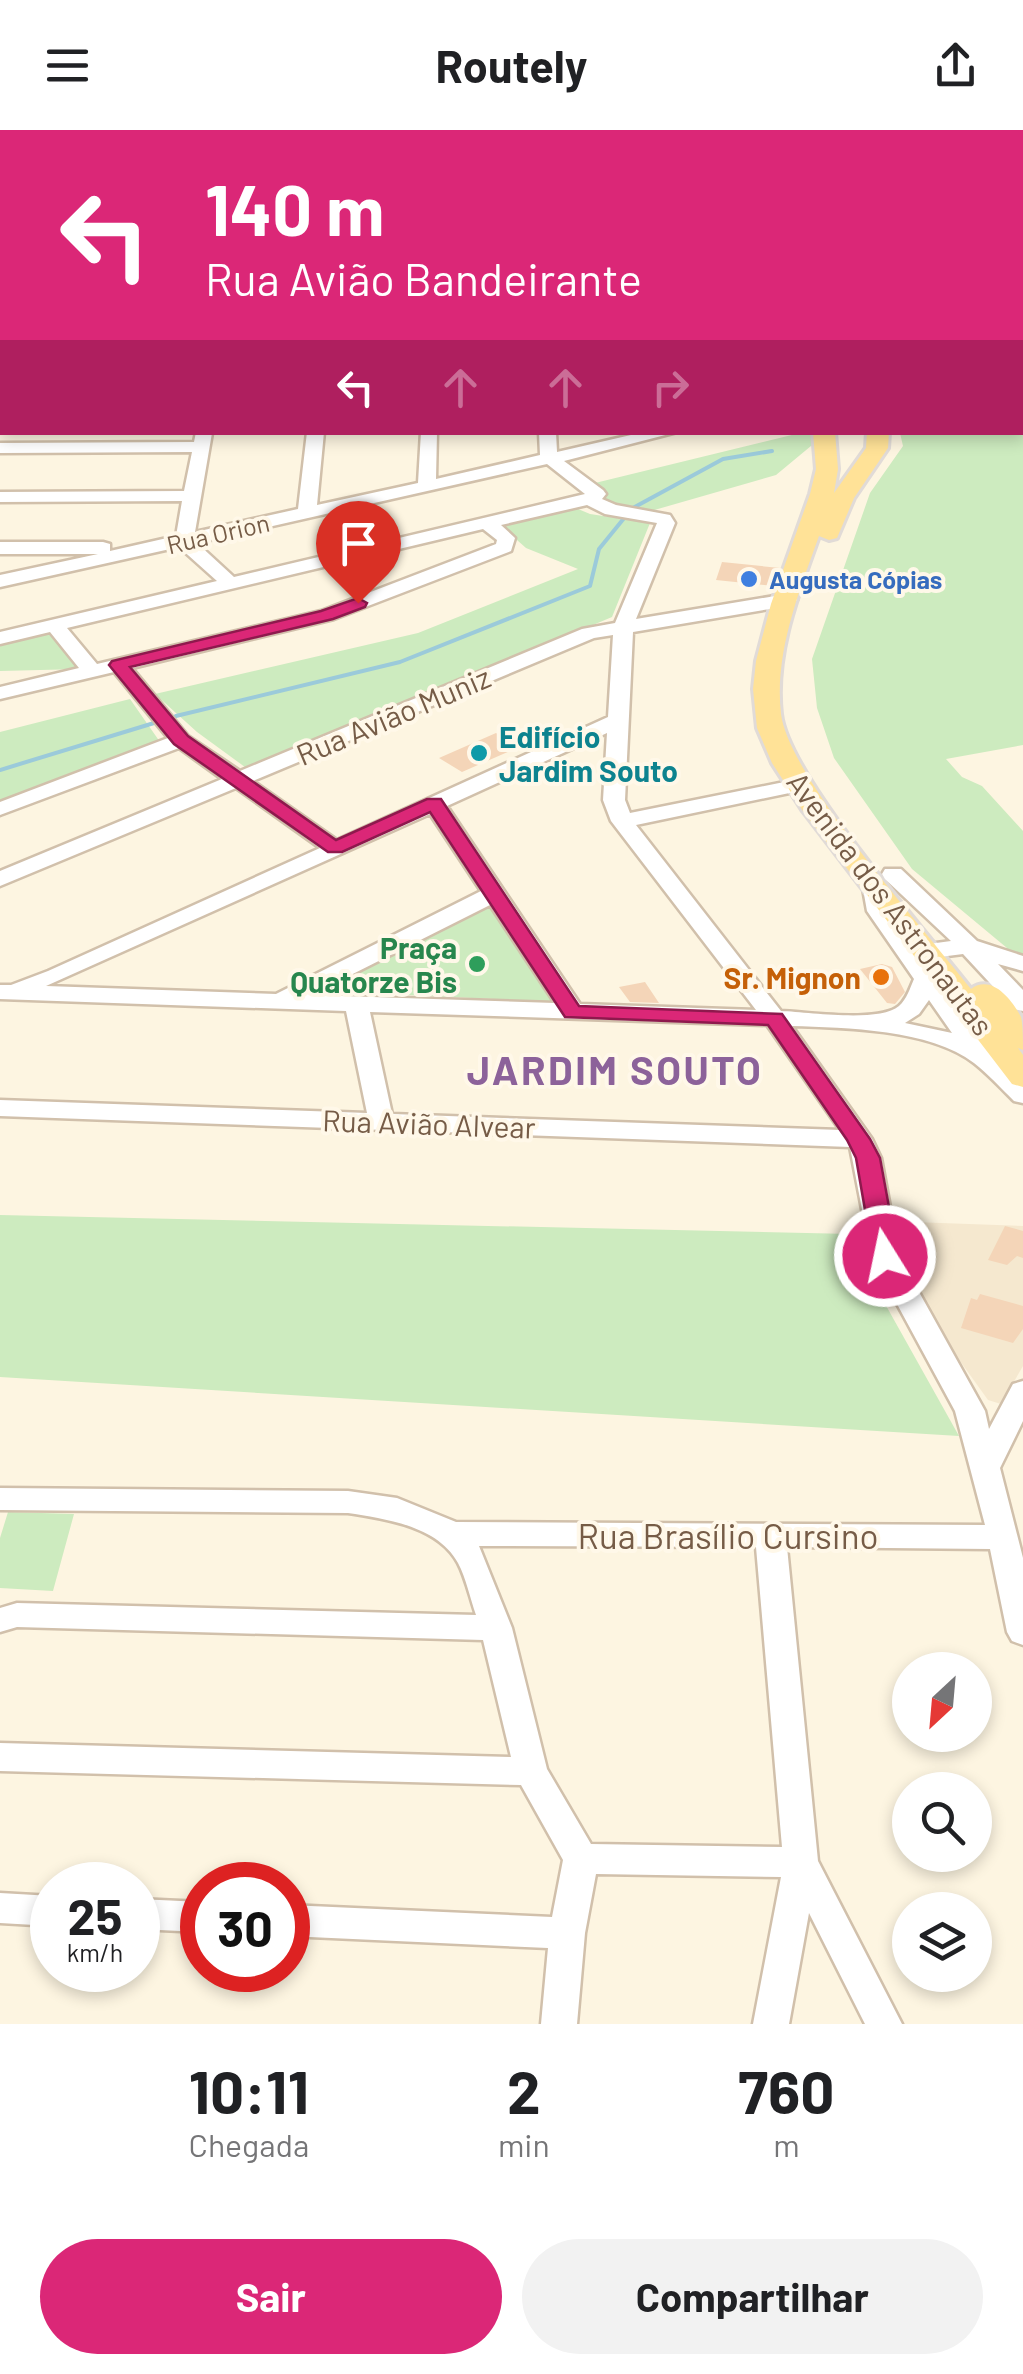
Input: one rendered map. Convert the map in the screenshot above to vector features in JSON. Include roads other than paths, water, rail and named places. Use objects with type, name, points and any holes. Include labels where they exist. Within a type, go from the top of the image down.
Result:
[{"type":"main road","name":"Avenida dos Astronautas","points":[[883,878],[800,785],[784,762],[768,720],[766,671],[825,482],[852,435],[872,458],[842,498],[807,596],[787,672],[792,719],[808,760],[1018,1078]]},
{"type":"main road","name":"Avenida dos Astronautas","points":[[935,954],[1023,1040]]},
{"type":"street","points":[[307,512],[316,435]]},
{"type":"street","points":[[427,486],[429,435]]},
{"type":"street","points":[[0,638],[490,524],[596,494],[549,458],[547,435]]},
{"type":"street","name":"Rua Orion","points":[[0,580],[657,435]]},
{"type":"street","points":[[0,448],[203,440],[184,541],[231,584]]},
{"type":"street","points":[[0,497],[191,496]]},
{"type":"street","points":[[589,499],[600,507],[658,516],[666,523],[623,628],[614,800],[622,821],[774,1019],[859,1139],[868,1158],[885,1256],[970,1411],[1004,1536],[1023,1632]]},
{"type":"street","points":[[0,693],[327,615],[505,547],[506,538],[490,524]]},
{"type":"street","points":[[0,548],[105,554]]},
{"type":"street","name":"Rua Avião Muniz","points":[[0,879],[589,632],[787,600]]},
{"type":"street","points":[[54,625],[92,671]]},
{"type":"street","points":[[118,665],[181,740],[335,848]]},
{"type":"street","points":[[0,677],[70,676]]},
{"type":"street","points":[[59,985],[335,848],[564,743],[615,731]]},
{"type":"street","points":[[0,808],[181,740]]},
{"type":"street","points":[[622,821],[800,785]]},
{"type":"street","points":[[434,803],[573,1012]]},
{"type":"street","points":[[883,878],[878,912],[935,954],[1023,1004]]},
{"type":"street","points":[[280,1002],[496,893]]},
{"type":"street","points":[[935,954],[1023,964]]},
{"type":"street","points":[[1,992],[59,985],[280,1002],[859,1021],[904,1016],[918,1002],[935,954]]},
{"type":"street","points":[[935,954],[981,1056]]},
{"type":"street","points":[[357,1005],[381,1121]]},
{"type":"street","points":[[859,1021],[951,1040],[1018,1078]]},
{"type":"street","name":"Rua Avião Alvear","points":[[0,1108],[859,1139]]},
{"type":"street","points":[[985,1468],[1023,1391]]},
{"type":"street","points":[[0,1499],[348,1502],[396,1509],[453,1534],[472,1559],[496,1628],[531,1771],[581,1859],[568,1933],[560,2024]]},
{"type":"street","name":"Rua Brasílio Cursino","points":[[453,1534],[1004,1536]]},
{"type":"street","points":[[770,1536],[801,1862],[771,2024]]},
{"type":"street","points":[[0,1620],[17,1614],[496,1628]]},
{"type":"street","points":[[0,1757],[531,1771]]},
{"type":"street","points":[[581,1859],[801,1862]]},
{"type":"street","points":[[801,1862],[884,2024]]},
{"type":"street","points":[[0,1908],[30,1910]]},
{"type":"street","points":[[310,1922],[568,1933]]},
{"type":"waterway","points":[[631,509],[723,459],[772,451]]},
{"type":"waterway","points":[[176,716],[400,662],[590,586],[599,549],[625,517]]},
{"type":"waterway","points":[[0,770],[154,723]]},
{"type":"place","name":"Augusta Cópias","points":[[749,579]]},
{"type":"place","name":"Edifício Jardim Souto","points":[[479,753]]},
{"type":"place","name":"Praça Quatorze Bis","points":[[477,964]]},
{"type":"place","name":"Sr. Mignon","points":[[881,977]]},
{"type":"district","name":"JARDIM SOUTO","points":[[615,1069]]}]
